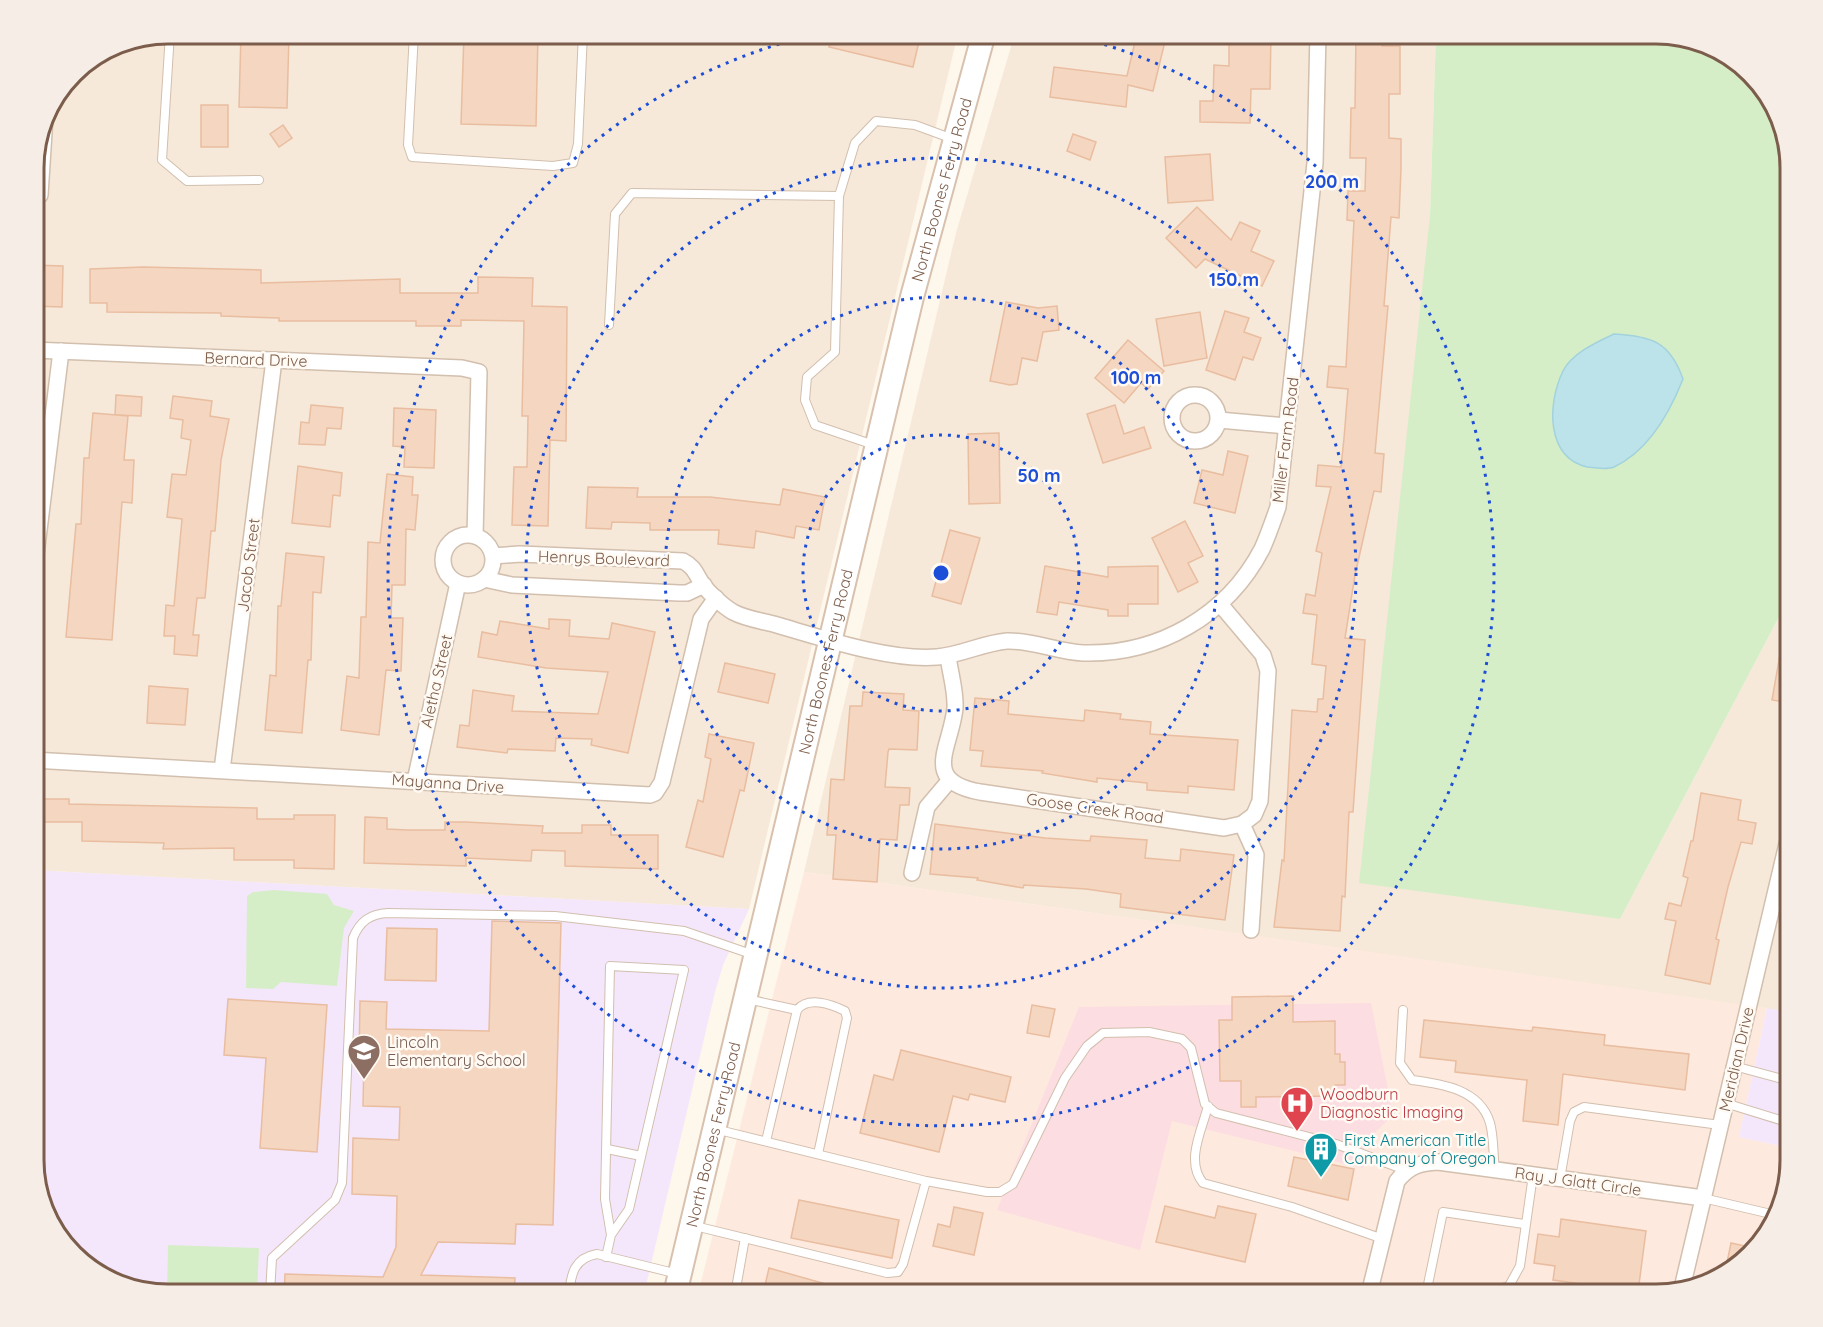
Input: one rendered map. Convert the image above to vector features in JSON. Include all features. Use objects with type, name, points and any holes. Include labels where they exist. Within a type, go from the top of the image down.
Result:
[{"type":"main road","name":"North Boones Ferry Road","points":[[677,1284],[875,446],[912,297],[981,44]]},
{"type":"street","name":"Miller Farm Road","points":[[830,639],[907,656],[948,656],[984,644],[1010,641],[1067,652],[1124,651],[1160,641],[1178,632],[1220,604],[1245,575],[1262,549],[1278,507],[1315,163],[1318,44]]},
{"type":"street","name":"Bernard Drive","points":[[44,350],[462,368],[479,372],[475,536]]},
{"type":"street","points":[[44,489],[61,351]]},
{"type":"street","name":"Jacob Street","points":[[222,770],[274,360]]},
{"type":"street","points":[[1219,420],[1287,426]]},
{"type":"street","points":[[462,535],[475,536],[486,542],[493,556],[492,566],[484,579],[467,585],[458,583],[446,572],[443,563],[446,549],[462,535]]},
{"type":"street","name":"Henrys Boulevard","points":[[493,556],[520,554],[683,561],[691,565],[716,598],[740,615],[830,639]]},
{"type":"street","name":"Henrys Boulevard","points":[[484,579],[512,585],[679,593],[704,585]]},
{"type":"street","name":"Aletha Street","points":[[415,780],[458,583]]},
{"type":"street","name":"Mayanna Drive","points":[[44,761],[415,780],[643,796],[655,793],[662,782],[701,619],[716,598]]},
{"type":"street","points":[[1220,604],[1263,656],[1268,671],[1260,801],[1254,815],[1242,824],[1256,855],[1251,930]]},
{"type":"street","points":[[912,873],[927,807],[949,781],[945,774],[943,759],[955,704],[948,656]]},
{"type":"street","name":"Goose Creek Road","points":[[949,781],[965,789],[980,792],[1224,828],[1242,824]]},
{"type":"street","name":"Meridian Drive","points":[[1684,1280],[1780,873]]},
{"type":"street","name":"Ray J Glatt Circle","points":[[1405,1170],[1415,1164],[1438,1162],[1702,1198]]},
{"type":"street","points":[[1372,1284],[1397,1181],[1405,1170]]},
{"type":"lane","points":[[169,44],[162,160],[187,182],[259,180]]},
{"type":"lane","points":[[413,44],[408,145],[412,157],[553,166],[573,163],[578,144],[583,44]]},
{"type":"lane","points":[[875,446],[815,425],[806,400],[807,377],[835,352],[839,196],[855,143],[876,121],[915,125],[955,140]]},
{"type":"lane","points":[[609,325],[615,214],[632,193],[839,196]]},
{"type":"lane","points":[[271,1284],[272,1258],[335,1200],[342,1183],[353,938],[362,922],[370,916],[388,913],[555,916],[684,931],[755,955]]},
{"type":"lane","points":[[606,1257],[611,1235],[628,1209],[684,970],[610,966],[606,1199],[611,1235]]},
{"type":"lane","points":[[745,999],[797,1010]]},
{"type":"lane","points":[[766,1141],[797,1010],[801,1005],[819,1003],[845,1011],[847,1018],[818,1154]]},
{"type":"lane","points":[[1403,1010],[1400,1062],[1412,1080],[1441,1083],[1471,1095],[1490,1122],[1495,1170]]},
{"type":"lane","points":[[714,1129],[926,1181],[987,1192],[1000,1192],[1013,1184],[1065,1078],[1087,1046],[1103,1033],[1149,1032],[1182,1039],[1191,1048],[1200,1090],[1208,1106],[1216,1113],[1336,1144],[1405,1170]]},
{"type":"lane","points":[[1736,1061],[1780,1077]]},
{"type":"lane","points":[[1725,1103],[1780,1120]]},
{"type":"lane","points":[[1208,1106],[1193,1161],[1197,1176],[1203,1183],[1292,1207],[1383,1239]]},
{"type":"lane","points":[[1560,1179],[1570,1121],[1574,1112],[1584,1107],[1720,1125]]},
{"type":"lane","points":[[607,1149],[641,1156]]},
{"type":"lane","points":[[1512,1284],[1520,1266],[1524,1224],[1533,1175]]},
{"type":"lane","points":[[691,1225],[886,1273],[898,1272],[903,1264],[926,1181]]},
{"type":"lane","points":[[1702,1198],[1767,1214]]},
{"type":"lane","points":[[1428,1284],[1443,1212],[1524,1224]]},
{"type":"lane","points":[[737,1284],[745,1238]]},
{"type":"lane","points":[[570,1284],[576,1264],[589,1256],[606,1257],[677,1284]]},
{"type":"shaded area","points":[[159,44],[955,44],[749,909],[44,871],[44,159],[48,135],[56,113],[69,92],[86,74],[113,56],[143,46]]},
{"type":"shaded area","points":[[1012,44],[1436,44],[1430,215],[1620,919],[1780,615],[1780,1011],[804,872],[956,233]]},
{"type":"shaded area","name":"Lincoln Elementary School","points":[[44,871],[749,909],[723,965],[646,1284],[168,1284],[143,1281],[113,1271],[86,1253],[60,1222],[48,1192],[44,1168]]},
{"type":"shaded area","points":[[804,872],[1767,1008],[1739,1137],[1780,1146],[1778,1176],[1773,1199],[1759,1228],[1737,1253],[1710,1271],[1680,1281],[1655,1284],[701,1284]]},
{"type":"shaded area","name":"Woodburn Diagnostic Imaging","points":[[1371,1003],[1393,1115],[1364,1143],[1363,1168],[1172,1121],[1140,1250],[997,1210],[1079,1007]]},
{"type":"shaded area","points":[[1767,1008],[1780,1010],[1780,1146],[1739,1137]]},
{"type":"green space","points":[[1436,44],[1655,44],[1688,48],[1724,64],[1749,86],[1767,113],[1775,135],[1780,168],[1780,615],[1620,919],[1359,883],[1430,215]]},
{"type":"green space","points":[[274,890],[327,894],[334,905],[354,911],[344,928],[337,986],[281,982],[273,989],[246,988],[247,896],[253,892]]},
{"type":"green space","points":[[168,1245],[259,1248],[257,1284],[167,1284]]},
{"type":"water","points":[[1614,334],[1649,339],[1658,343],[1672,357],[1683,379],[1664,417],[1637,451],[1611,468],[1587,467],[1574,461],[1557,441],[1554,428],[1554,399],[1563,371],[1572,359]]},
{"type":"building","points":[[241,44],[289,44],[287,108],[239,107]]},
{"type":"building","points":[[464,44],[538,44],[536,126],[461,124]]},
{"type":"building","points":[[830,44],[918,44],[913,67],[829,47]]},
{"type":"building","points":[[1134,44],[1164,44],[1153,91],[1128,85],[1126,107],[1050,97],[1054,67],[1127,76]]},
{"type":"building","points":[[1229,44],[1271,44],[1270,89],[1251,89],[1250,123],[1200,122],[1200,101],[1213,101],[1214,65],[1229,66]]},
{"type":"building","points":[[1356,44],[1400,46],[1400,94],[1389,94],[1389,138],[1401,139],[1401,169],[1399,218],[1391,217],[1384,306],[1388,306],[1375,453],[1384,454],[1381,492],[1374,491],[1355,575],[1345,638],[1365,640],[1353,812],[1349,812],[1345,897],[1342,896],[1340,931],[1274,927],[1282,860],[1284,861],[1292,710],[1317,712],[1318,699],[1323,699],[1326,666],[1312,664],[1317,615],[1303,613],[1306,594],[1315,596],[1322,553],[1316,551],[1331,487],[1316,486],[1318,465],[1341,467],[1344,438],[1348,389],[1327,387],[1329,366],[1346,367],[1354,221],[1347,220],[1348,191],[1365,191],[1366,158],[1350,158],[1351,108],[1355,108]]},
{"type":"building","points":[[201,105],[228,105],[228,147],[201,147]]},
{"type":"building","points":[[283,125],[292,138],[279,147],[270,134]]},
{"type":"building","points":[[1073,134],[1096,142],[1090,160],[1067,151]]},
{"type":"building","points":[[1210,154],[1213,200],[1168,203],[1165,157]]},
{"type":"building","points":[[1197,207],[1231,240],[1240,222],[1260,231],[1251,251],[1274,261],[1262,286],[1205,259],[1196,268],[1166,238]]},
{"type":"building","points":[[44,265],[63,266],[62,307],[44,306]]},
{"type":"building","points":[[143,267],[261,270],[261,283],[400,279],[400,293],[478,293],[478,277],[533,278],[532,306],[567,307],[566,441],[550,440],[548,526],[512,525],[514,467],[527,467],[528,416],[522,416],[524,321],[461,320],[461,326],[416,326],[416,321],[279,321],[279,318],[221,316],[221,313],[107,312],[107,303],[90,303],[90,269]]},
{"type":"building","points":[[1006,302],[1038,308],[1057,306],[1059,330],[1043,332],[1037,361],[1022,358],[1017,384],[1010,385],[990,381]]},
{"type":"building","points":[[1225,311],[1249,318],[1244,332],[1261,338],[1253,360],[1243,357],[1235,380],[1206,370]]},
{"type":"building","points":[[1200,312],[1207,358],[1164,366],[1156,319]]},
{"type":"building","points":[[1128,340],[1164,371],[1148,389],[1141,383],[1124,403],[1095,378]]},
{"type":"building","points":[[116,395],[142,397],[141,416],[115,415]]},
{"type":"building","points":[[173,396],[212,401],[210,416],[229,419],[221,460],[215,531],[211,531],[205,598],[197,598],[193,635],[199,635],[197,656],[174,654],[175,636],[164,636],[166,605],[174,606],[182,519],[167,517],[172,474],[186,475],[191,440],[181,438],[183,420],[170,418]]},
{"type":"building","points":[[311,405],[343,408],[341,429],[327,428],[325,445],[299,444],[301,422],[309,423]]},
{"type":"building","points":[[1115,405],[1124,434],[1144,427],[1151,448],[1103,463],[1087,414]]},
{"type":"building","points":[[394,408],[436,410],[434,468],[404,467],[405,447],[393,446]]},
{"type":"building","points":[[93,413],[128,416],[124,460],[134,460],[132,503],[122,502],[112,640],[66,637],[76,524],[81,524],[84,458],[89,458]]},
{"type":"building","points":[[999,433],[1000,503],[969,504],[968,434]]},
{"type":"building","points":[[1228,451],[1248,456],[1235,513],[1194,503],[1202,470],[1223,475]]},
{"type":"building","points":[[298,466],[342,473],[340,496],[333,495],[330,527],[292,523]]},
{"type":"building","points":[[387,474],[413,477],[412,495],[418,495],[415,530],[406,529],[405,585],[392,585],[391,618],[403,618],[401,671],[386,670],[379,735],[341,730],[347,676],[359,678],[361,617],[366,617],[368,542],[380,543]]},
{"type":"building","points":[[588,487],[638,488],[637,497],[710,497],[780,505],[783,489],[825,497],[819,530],[796,526],[794,538],[756,531],[754,548],[718,544],[719,530],[650,530],[650,523],[612,522],[611,529],[586,528]]},
{"type":"building","points":[[1185,521],[1203,556],[1188,563],[1198,582],[1178,592],[1152,538]]},
{"type":"building","points":[[950,530],[980,538],[961,604],[932,596]]},
{"type":"building","points":[[286,553],[324,557],[321,593],[313,592],[311,660],[308,660],[302,733],[265,730],[270,675],[276,676],[278,606],[281,606]]},
{"type":"building","points":[[1045,566],[1108,577],[1108,567],[1158,566],[1158,604],[1128,604],[1128,616],[1108,616],[1108,610],[1059,602],[1057,615],[1037,612]]},
{"type":"building","points":[[549,619],[570,620],[569,636],[609,639],[612,623],[655,632],[628,753],[591,745],[592,739],[556,738],[555,751],[508,749],[507,753],[457,747],[460,725],[469,726],[473,690],[514,696],[512,711],[598,714],[608,672],[546,668],[478,657],[482,632],[497,635],[500,621],[549,629]]},
{"type":"building","points":[[1780,654],[1780,701],[1772,700]]},
{"type":"building","points":[[725,663],[775,674],[768,703],[718,692]]},
{"type":"building","points":[[149,686],[188,689],[185,725],[147,723]]},
{"type":"building","points":[[863,692],[904,694],[903,710],[919,711],[917,750],[889,749],[888,752],[885,787],[910,788],[909,805],[900,805],[897,840],[880,839],[877,882],[833,879],[836,835],[827,835],[831,779],[844,780],[850,706],[862,706]]},
{"type":"building","points":[[975,698],[1009,701],[1008,714],[1084,721],[1085,710],[1121,714],[1120,719],[1151,722],[1150,734],[1238,740],[1234,790],[1188,786],[1188,793],[1147,790],[1147,783],[1097,778],[1097,782],[1042,773],[1043,771],[981,766],[983,751],[970,750]]},
{"type":"building","points":[[709,734],[754,743],[744,791],[740,790],[723,857],[686,847],[698,800],[703,802],[711,759],[705,757]]},
{"type":"building","points":[[1701,793],[1741,800],[1738,820],[1756,823],[1752,844],[1741,842],[1728,887],[1716,939],[1719,940],[1710,984],[1665,975],[1676,921],[1665,919],[1669,903],[1681,906],[1688,878],[1683,876],[1691,841],[1693,841]]},
{"type":"building","points":[[44,799],[69,799],[69,804],[257,808],[257,819],[294,819],[294,815],[335,815],[334,869],[294,868],[294,860],[234,860],[234,848],[163,849],[164,843],[82,841],[82,822],[44,822]]},
{"type":"building","points":[[365,817],[387,818],[387,829],[407,830],[445,830],[445,822],[466,822],[543,826],[542,833],[582,833],[582,825],[611,825],[611,835],[658,835],[658,869],[565,866],[565,851],[532,850],[531,861],[466,858],[466,866],[364,863]]},
{"type":"building","points":[[935,824],[1045,838],[1090,841],[1091,836],[1147,840],[1145,858],[1180,861],[1181,849],[1234,855],[1225,920],[1120,907],[1121,894],[1024,885],[1023,888],[977,880],[978,878],[930,874]]},
{"type":"building","name":"Lincoln Elementary School","points":[[492,921],[561,923],[553,1225],[516,1224],[515,1244],[438,1242],[421,1275],[515,1278],[515,1284],[284,1284],[285,1274],[383,1277],[396,1247],[397,1196],[352,1194],[353,1138],[399,1140],[400,1107],[363,1106],[364,1058],[359,1058],[360,1001],[387,1002],[386,1029],[489,1031]]},
{"type":"building","points":[[387,928],[437,929],[436,981],[385,980]]},
{"type":"building","name":"Woodburn Diagnostic Imaging","points":[[1293,996],[1293,1022],[1335,1021],[1335,1054],[1340,1054],[1340,1062],[1345,1062],[1345,1085],[1335,1085],[1335,1096],[1256,1097],[1256,1107],[1241,1107],[1241,1081],[1220,1081],[1219,1020],[1232,1020],[1232,997]]},
{"type":"building","points":[[228,999],[327,1005],[317,1152],[260,1148],[266,1058],[224,1055]]},
{"type":"building","points":[[1032,1005],[1055,1009],[1049,1037],[1027,1033]]},
{"type":"building","points":[[1424,1020],[1532,1031],[1533,1027],[1605,1035],[1604,1045],[1689,1054],[1685,1090],[1563,1074],[1558,1125],[1523,1121],[1527,1080],[1455,1072],[1456,1061],[1420,1057]]},
{"type":"building","points":[[901,1050],[1011,1077],[1005,1102],[970,1094],[968,1100],[953,1096],[939,1152],[860,1133],[874,1075],[893,1080]]},
{"type":"building","name":"First American Title Company of Oregon","points":[[1294,1157],[1354,1169],[1348,1200],[1288,1186]]},
{"type":"building","points":[[799,1200],[899,1220],[892,1258],[791,1238]]},
{"type":"building","points":[[1165,1206],[1215,1218],[1218,1206],[1256,1214],[1245,1262],[1156,1242]]},
{"type":"building","points":[[954,1207],[983,1213],[974,1255],[933,1246],[938,1224],[950,1227]]},
{"type":"building","points":[[1561,1219],[1646,1231],[1639,1284],[1581,1284],[1553,1280],[1555,1266],[1534,1263],[1538,1234],[1559,1237]]},
{"type":"building","points":[[1731,1243],[1744,1246],[1737,1253],[1727,1260]]},
{"type":"building","points":[[769,1268],[826,1284],[765,1284]]},
{"type":"place","name":"Lincoln Elementary School","points":[[364,1080]]},
{"type":"place","name":"Woodburn Diagnostic Imaging","points":[[1297,1132]]},
{"type":"place","name":"First American Title Company of Oregon","points":[[1321,1178]]}]
